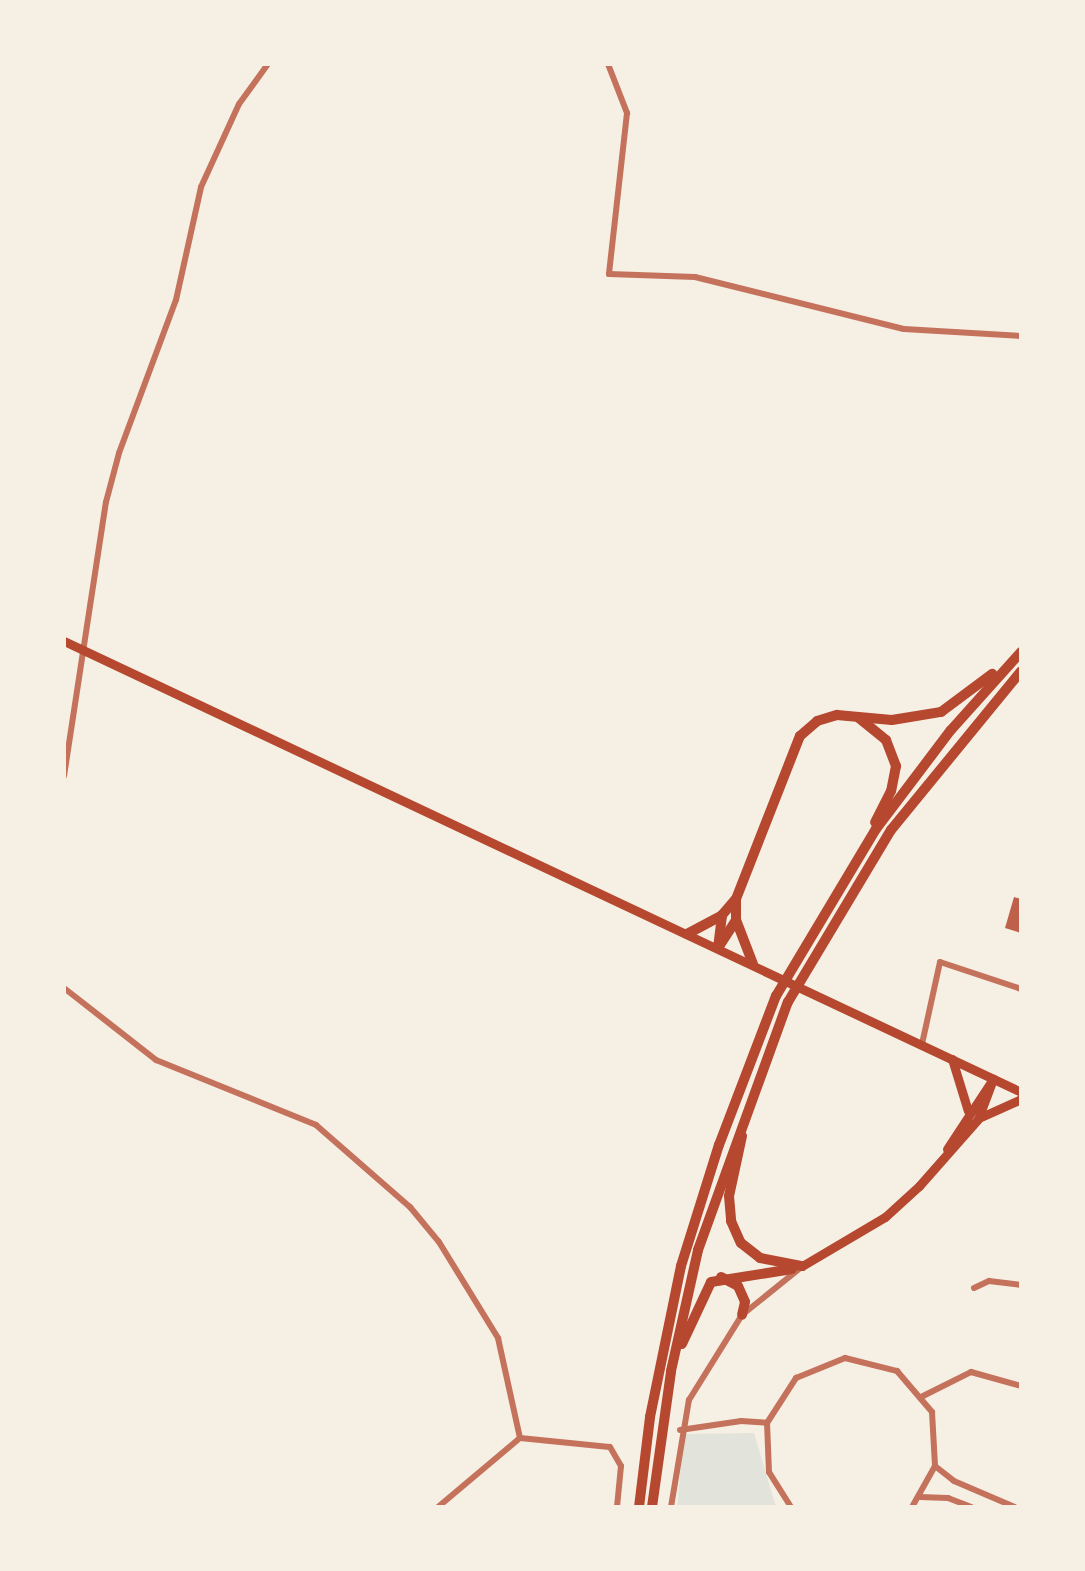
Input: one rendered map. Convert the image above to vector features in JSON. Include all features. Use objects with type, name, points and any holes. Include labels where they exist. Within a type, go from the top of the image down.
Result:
[{"type":"highway","points":[[687,934],[722,915],[736,899],[800,736],[817,721],[857,716],[919,719],[941,712],[962,701],[1021,651]]},
{"type":"highway","points":[[639,1507],[660,1364],[684,1255],[719,1145],[776,996],[843,880],[909,783],[1021,651]]},
{"type":"highway","points":[[652,1507],[671,1371],[698,1250],[750,1095],[788,1002],[808,963],[910,804],[1021,671]]},
{"type":"highway","points":[[843,880],[891,791],[896,766],[886,740],[857,716]]},
{"type":"highway","points":[[736,899],[736,920],[753,964]]},
{"type":"highway","points":[[718,948],[722,915]]},
{"type":"highway","points":[[718,948],[736,920]]},
{"type":"highway","points":[[750,1095],[729,1196],[731,1221],[741,1243],[760,1258],[802,1266]]},
{"type":"highway","points":[[671,1371],[702,1292],[721,1277],[802,1266]]},
{"type":"highway","points":[[721,1277],[738,1286],[745,1302],[742,1315]]},
{"type":"main road","points":[[64,641],[1021,1092]]},
{"type":"main road","points":[[952,1059],[968,1111]]},
{"type":"main road","points":[[937,1163],[968,1111],[993,1079]]},
{"type":"main road","points":[[978,1119],[993,1079]]},
{"type":"main road","points":[[802,1266],[885,1217],[978,1119],[1002,1103],[1021,1099]]},
{"type":"street","points":[[64,776],[106,502],[176,300],[201,187],[239,104],[268,64]]},
{"type":"street","points":[[608,64],[627,113],[609,274],[695,277],[904,329],[1021,336]]},
{"type":"street","points":[[922,1044],[940,962],[1021,989]]},
{"type":"street","points":[[64,988],[156,1060],[271,1103],[316,1125],[410,1207],[439,1242],[498,1338],[520,1438]]},
{"type":"street","points":[[671,1507],[680,1430],[708,1364],[742,1315],[802,1266]]},
{"type":"street","points":[[974,1288],[989,1281],[1021,1285]]},
{"type":"street","points":[[791,1507],[769,1472],[767,1423],[796,1378],[836,1359],[881,1363],[923,1396],[937,1430],[935,1466],[912,1507]]},
{"type":"street","points":[[923,1396],[971,1372],[1021,1386]]},
{"type":"street","points":[[680,1430],[741,1421],[767,1423]]},
{"type":"street","points":[[438,1507],[520,1438],[610,1447],[621,1466],[617,1507]]},
{"type":"street","points":[[935,1466],[954,1481],[1015,1507]]},
{"type":"street","points":[[920,1497],[948,1498],[971,1507]]},
{"type":"shaded area","points":[[754,1433],[776,1507],[677,1507],[684,1434]]},
{"type":"building","points":[[1014,897],[1021,899],[1021,933],[1005,928]]}]
